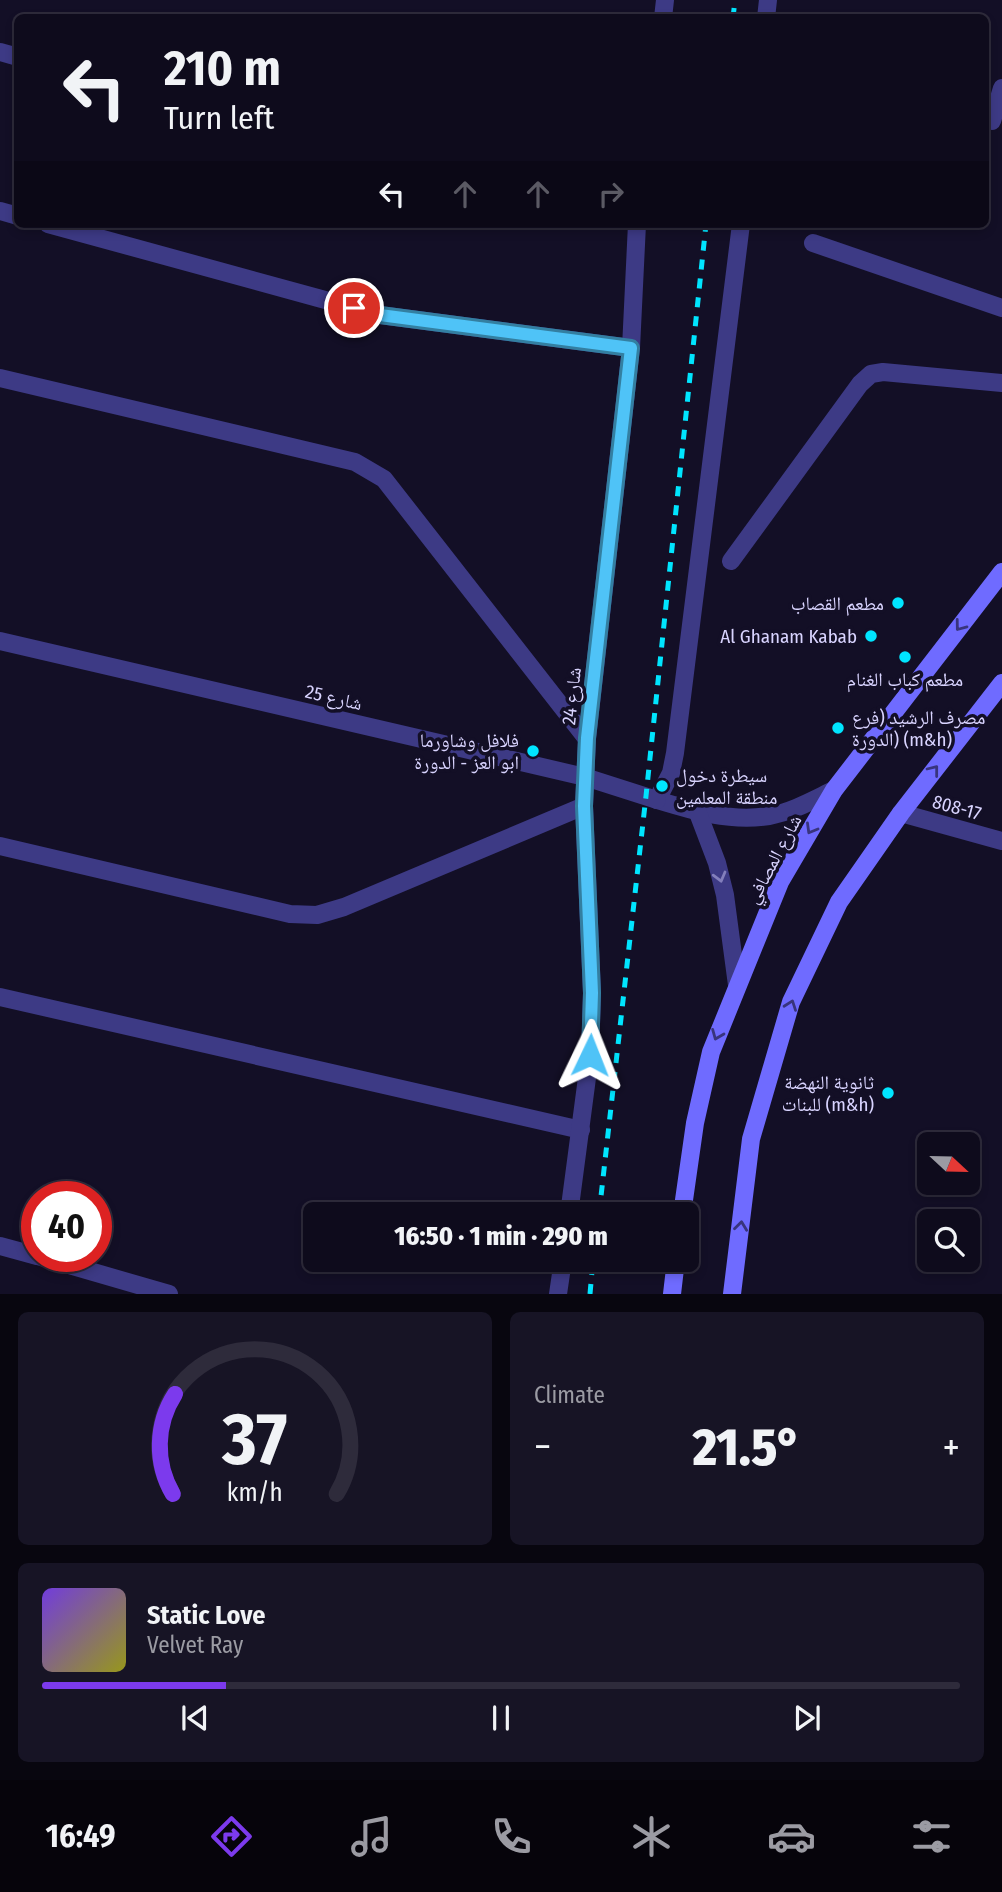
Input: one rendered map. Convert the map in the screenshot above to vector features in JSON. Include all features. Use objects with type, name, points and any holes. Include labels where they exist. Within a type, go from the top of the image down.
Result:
[{"type":"main road","name":"شارع المصافي","points":[[684,1202],[695,1124],[711,1052],[780,882],[834,790],[1002,572]]},
{"type":"main road","points":[[732,1293],[751,1139],[791,1002],[839,902],[901,813],[1002,683]]},
{"type":"main road","points":[[672,1293],[675,1272]]},
{"type":"street","points":[[993,121],[1002,88]]},
{"type":"street","points":[[63,228],[380,315],[631,348]]},
{"type":"street","name":"شارع 24","points":[[571,1202],[590,1055],[592,993],[584,806],[587,738],[631,348],[637,228]]},
{"type":"street","points":[[657,800],[671,773],[675,753],[741,228]]},
{"type":"street","points":[[813,243],[1002,308]]},
{"type":"street","points":[[731,561],[860,384],[871,374],[883,372],[1002,383]]},
{"type":"street","points":[[0,378],[355,462],[384,479],[587,738]]},
{"type":"street","name":"شارع 25","points":[[0,641],[585,777],[698,813],[729,817],[769,816],[798,807],[834,790]]},
{"type":"street","points":[[0,846],[290,914],[317,915],[344,907],[584,806]]},
{"type":"street","points":[[698,813],[717,863],[725,895],[737,985]]},
{"type":"street","name":"808-17","points":[[901,813],[1002,841]]},
{"type":"street","points":[[0,997],[581,1130]]},
{"type":"street","points":[[0,1246],[21,1252]]},
{"type":"street","points":[[94,1272],[169,1293]]},
{"type":"street","points":[[558,1293],[561,1272]]},
{"type":"railway","points":[[733,14],[735,0]]},
{"type":"railway","points":[[600,1202],[706,228]]},
{"type":"railway","points":[[590,1294],[592,1272]]},
{"type":"place","name":"مطعم القصاب","points":[[898,603]]},
{"type":"place","name":"Al Ghanam Kabab","points":[[871,636]]},
{"type":"place","name":"مطعم كباب الغنام","points":[[905,657]]},
{"type":"place","name":"مصرف الرشيد (فرع الدورة) (m&h)","points":[[838,728]]},
{"type":"place","name":"فلافل وشاورما ابو العز - الدورة","points":[[533,751]]},
{"type":"place","name":"سيطرة دخول منطقة المعلمين","points":[[662,786]]},
{"type":"place","name":"ثانوية النهضة للبنات (m&h)","points":[[888,1093]]},
{"type":"route","points":[[354,308],[380,315],[631,348],[587,738],[584,806],[592,993],[590,1055]]}]
